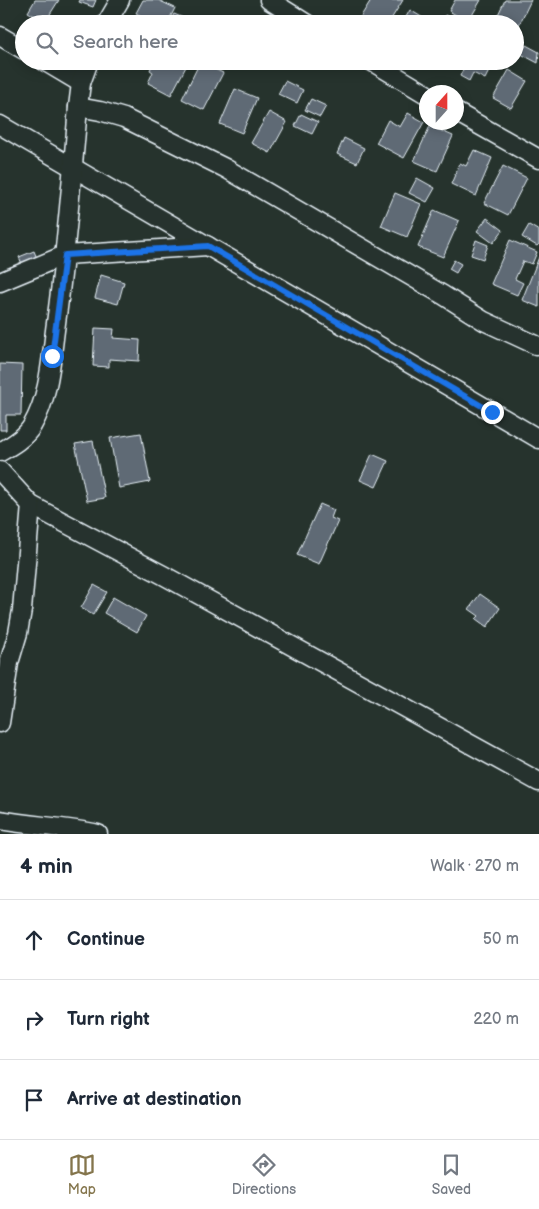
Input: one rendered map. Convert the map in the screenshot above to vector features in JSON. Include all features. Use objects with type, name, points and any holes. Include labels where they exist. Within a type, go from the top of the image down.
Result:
[{"type":"street","points":[[111,15],[120,0]]},
{"type":"street","points":[[268,0],[292,15]]},
{"type":"street","points":[[0,36],[15,45]]},
{"type":"street","points":[[59,70],[81,83]]},
{"type":"street","points":[[0,452],[13,445],[31,428],[42,403],[50,374],[65,255],[78,107],[81,83],[86,70]]},
{"type":"street","points":[[386,70],[419,90]]},
{"type":"street","points":[[78,107],[124,118],[224,168],[443,295],[484,321],[536,345]]},
{"type":"street","points":[[464,117],[539,160]]},
{"type":"street","points":[[0,126],[539,439]]},
{"type":"street","points":[[0,282],[65,255],[208,246]]},
{"type":"street","points":[[0,471],[31,505],[163,575],[539,782]]},
{"type":"street","points":[[0,723],[5,664],[18,633],[22,610],[31,505]]},
{"type":"street","points":[[0,820],[33,826],[74,828],[98,834]]},
{"type":"building","points":[[35,0],[59,0],[49,15],[33,15],[28,12]]},
{"type":"building","points":[[80,0],[96,0],[93,7],[79,2]]},
{"type":"building","points":[[143,0],[158,0],[175,8],[172,15],[140,15],[136,13]]},
{"type":"building","points":[[371,0],[403,0],[394,15],[362,15]]},
{"type":"building","points":[[455,0],[481,0],[472,15],[456,15],[449,11]]},
{"type":"building","points":[[505,0],[531,0],[524,15],[498,15]]},
{"type":"building","points":[[410,10],[418,15],[407,15]]},
{"type":"building","points":[[526,45],[539,52],[538,63],[524,56]]},
{"type":"building","points":[[150,70],[184,70],[171,95],[148,83],[153,72]]},
{"type":"building","points":[[196,70],[217,70],[223,73],[204,110],[182,99]]},
{"type":"building","points":[[463,70],[490,70],[485,79],[473,73],[469,81],[460,76]]},
{"type":"building","points":[[509,70],[527,81],[511,108],[493,98]]},
{"type":"building","points":[[285,81],[303,90],[297,103],[278,94]]},
{"type":"building","points":[[235,89],[257,98],[242,133],[220,124]]},
{"type":"building","points":[[311,99],[326,106],[320,117],[305,110]]},
{"type":"building","points":[[269,112],[287,122],[270,153],[251,143]]},
{"type":"building","points":[[408,113],[419,119],[420,130],[404,158],[376,143],[388,120],[400,127]]},
{"type":"building","points":[[301,114],[318,122],[312,134],[295,126]]},
{"type":"building","points":[[428,130],[439,130],[453,136],[437,171],[414,161]]},
{"type":"building","points":[[344,138],[364,148],[357,163],[337,154]]},
{"type":"building","points":[[474,150],[492,158],[476,196],[451,184],[460,163],[466,166]]},
{"type":"building","points":[[503,166],[527,178],[508,215],[484,203]]},
{"type":"building","points":[[417,178],[435,188],[427,202],[409,193]]},
{"type":"building","points":[[395,193],[421,204],[407,237],[381,226]]},
{"type":"building","points":[[434,210],[459,221],[443,257],[418,247]]},
{"type":"building","points":[[487,218],[503,230],[493,243],[477,231]]},
{"type":"building","points":[[529,225],[539,231],[539,244],[537,246],[522,237]]},
{"type":"building","points":[[476,240],[488,245],[483,259],[471,255]]},
{"type":"building","points":[[510,240],[537,252],[532,264],[523,261],[515,279],[523,283],[517,295],[491,284]]},
{"type":"building","points":[[34,251],[38,261],[23,266],[19,257]]},
{"type":"building","points":[[539,257],[539,307],[522,300]]},
{"type":"building","points":[[454,260],[461,264],[456,273],[449,269]]},
{"type":"building","points":[[101,275],[124,282],[118,304],[95,298]]},
{"type":"building","points":[[95,328],[114,329],[113,338],[140,340],[139,361],[109,359],[109,367],[93,366]]},
{"type":"building","points":[[0,364],[22,365],[21,415],[6,415],[6,430],[0,430]]},
{"type":"building","points":[[141,433],[150,482],[119,488],[110,438]]},
{"type":"building","points":[[93,441],[105,498],[87,501],[75,444]]},
{"type":"building","points":[[372,454],[388,461],[376,487],[360,480]]},
{"type":"building","points":[[320,504],[334,510],[331,518],[338,521],[319,564],[297,555]]},
{"type":"building","points":[[94,585],[107,592],[93,615],[81,608]]},
{"type":"building","points":[[480,594],[500,608],[487,627],[476,619],[479,616],[469,609]]},
{"type":"building","points":[[113,597],[146,616],[137,632],[104,613]]},
{"type":"route","points":[[52,356],[65,255],[208,246],[492,412]]}]
